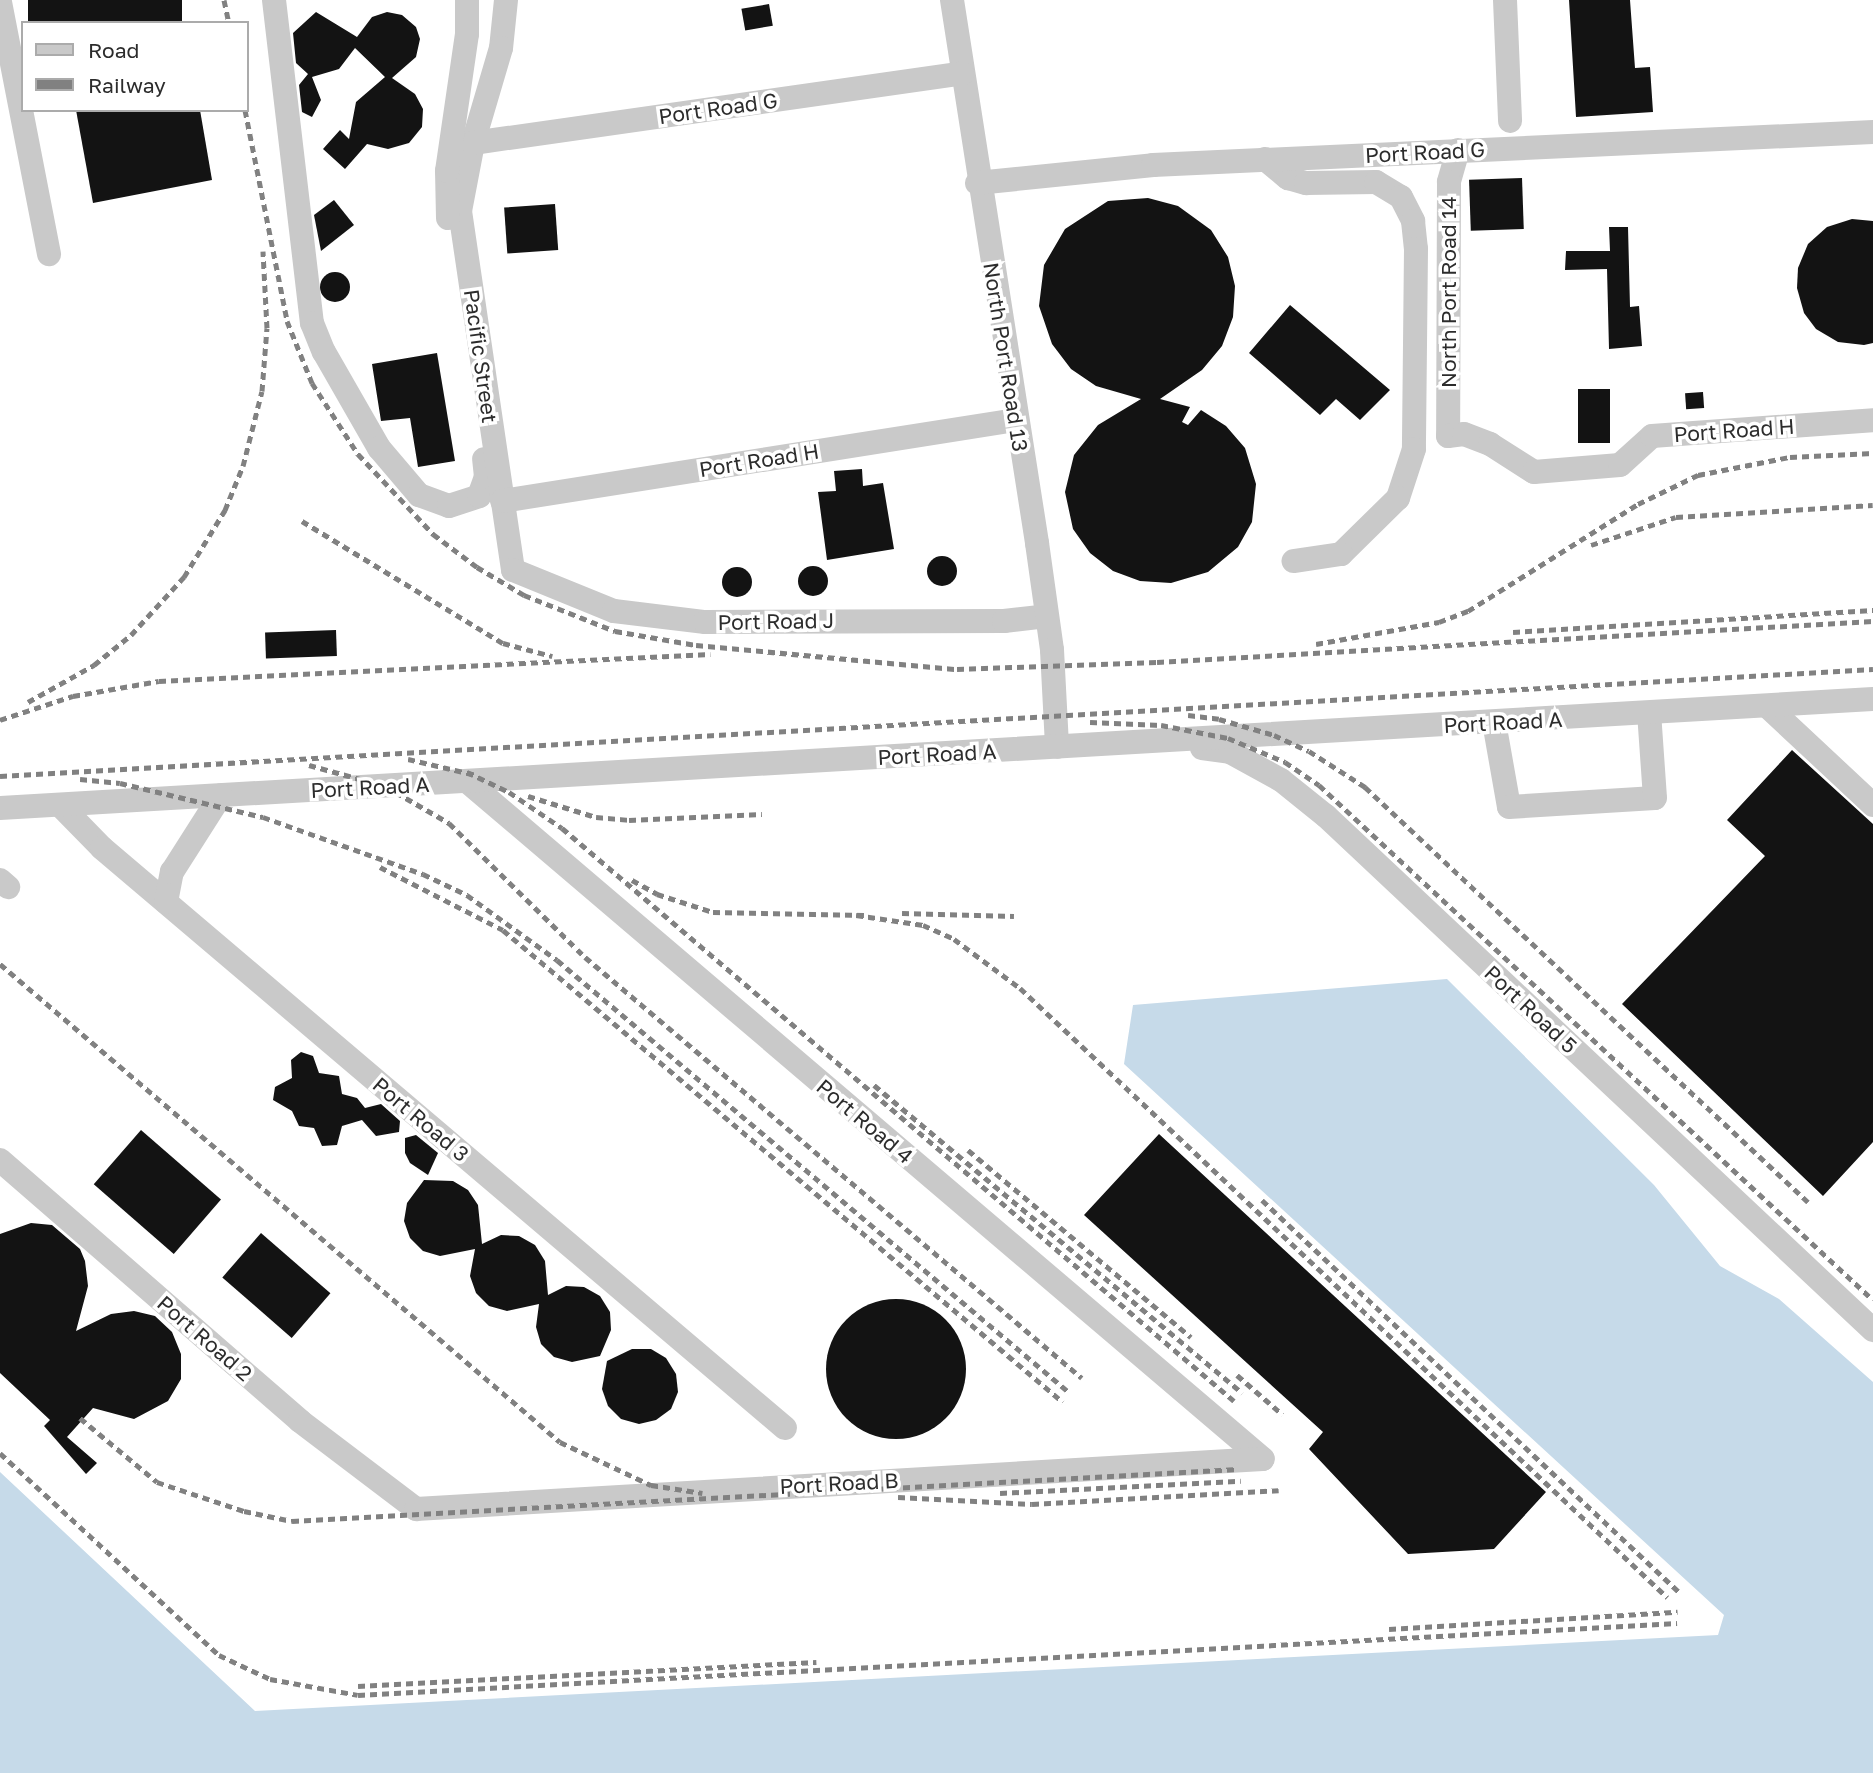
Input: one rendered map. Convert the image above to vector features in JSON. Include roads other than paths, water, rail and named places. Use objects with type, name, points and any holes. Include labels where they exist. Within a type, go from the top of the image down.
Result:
[{"type":"lane","points":[[274,0],[312,323],[379,448],[419,495],[449,506],[479,496],[486,477],[447,213],[447,171],[467,34],[467,0]]},
{"type":"lane","name":"Pacific Street","points":[[506,0],[501,48],[473,143],[460,211],[513,570]]},
{"type":"lane","name":"North Port Road 13","points":[[952,0],[977,183],[1047,616],[1057,747]]},
{"type":"lane","points":[[1505,0],[1510,121]]},
{"type":"lane","points":[[0,2],[48,254]]},
{"type":"lane","name":"Port Road G","points":[[473,143],[962,74]]},
{"type":"lane","name":"Port Road G","points":[[977,183],[1153,165],[1873,132]]},
{"type":"lane","name":"North Port Road 14","points":[[1448,436],[1449,182],[1458,150]]},
{"type":"lane","points":[[1265,159],[1288,178],[1306,183],[1376,182],[1401,197],[1413,221],[1416,249],[1414,449],[1398,498],[1341,554],[1294,561]]},
{"type":"lane","name":"Port Road H","points":[[502,501],[1016,419]]},
{"type":"lane","name":"Port Road H","points":[[1448,436],[1464,434],[1490,444],[1534,472],[1620,465],[1652,436],[1873,421]]},
{"type":"lane","name":"Port Road J","points":[[513,570],[614,611],[705,622],[1004,621],[1047,616]]},
{"type":"lane","name":"Port Road A","points":[[0,808],[1873,699]]},
{"type":"lane","points":[[1767,706],[1873,805]]},
{"type":"lane","points":[[1494,722],[1509,807],[1656,798],[1649,713]]},
{"type":"lane","name":"Port Road 5","points":[[1159,742],[1230,752],[1281,780],[1326,816],[1873,1330]]},
{"type":"lane","name":"Port Road 4","points":[[468,782],[1263,1459]]},
{"type":"lane","points":[[166,902],[172,872],[221,795]]},
{"type":"lane","name":"Port Road 3","points":[[60,805],[166,902],[785,1428]]},
{"type":"lane","name":"Port Road 2","points":[[0,1160],[300,1421],[416,1509]]},
{"type":"lane","name":"Port Road B","points":[[416,1509],[1263,1459]]},
{"type":"water","points":[[1447,979],[1654,1185],[1720,1266],[1779,1299],[1873,1382],[1873,1773],[0,1773],[0,1472],[255,1711],[1718,1635],[1724,1615],[1124,1064],[1133,1005]]},
{"type":"railway","points":[[224,0],[229,21]]},
{"type":"railway","points":[[245,112],[287,321],[312,383],[358,454],[433,534],[477,567],[524,595],[615,631],[696,645],[957,669],[1157,662],[1873,621]]},
{"type":"railway","points":[[28,702],[94,665],[131,635],[184,577],[225,510],[243,466],[262,391],[267,328],[263,251]]},
{"type":"railway","points":[[1316,644],[1439,622],[1468,611],[1638,504],[1698,475],[1790,457],[1873,453]]},
{"type":"railway","points":[[1591,545],[1676,517],[1873,505]]},
{"type":"railway","points":[[302,521],[503,643],[552,656]]},
{"type":"railway","points":[[1513,632],[1873,610]]},
{"type":"railway","points":[[0,720],[73,696],[159,681],[710,654]]},
{"type":"railway","points":[[0,776],[1873,669]]},
{"type":"railway","points":[[1188,715],[1219,719],[1274,735],[1309,751],[1365,787],[1808,1202]]},
{"type":"railway","points":[[1090,722],[1161,725],[1228,738],[1285,762],[1319,785],[1873,1300]]},
{"type":"railway","points":[[408,759],[476,775]]},
{"type":"railway","points":[[309,765],[385,786],[449,823],[585,957],[1082,1378]]},
{"type":"railway","points":[[467,772],[509,792],[562,828],[1234,1401]]},
{"type":"railway","points":[[80,779],[120,783],[263,817],[423,874],[467,895],[557,960],[1070,1393]]},
{"type":"railway","points":[[528,796],[596,817],[629,820],[762,814]]},
{"type":"railway","points":[[380,867],[503,930],[1063,1402]]},
{"type":"railway","points":[[632,880],[657,894],[713,912],[864,915]]},
{"type":"railway","points":[[902,913],[1014,916]]},
{"type":"railway","points":[[856,915],[923,925],[954,939],[1020,988],[1667,1597]]},
{"type":"railway","points":[[0,964],[560,1442],[651,1485],[702,1493]]},
{"type":"railway","points":[[874,1085],[1242,1393]]},
{"type":"railway","points":[[968,1150],[1191,1337]]},
{"type":"railway","points":[[1262,1200],[1680,1593]]},
{"type":"railway","points":[[1237,1375],[1282,1414]]},
{"type":"railway","points":[[80,1418],[157,1482],[244,1511],[292,1521],[1238,1469]]},
{"type":"railway","points":[[0,1453],[219,1655],[270,1679],[358,1695],[1677,1623]]},
{"type":"railway","points":[[1000,1493],[1241,1481]]},
{"type":"railway","points":[[898,1497],[1032,1504],[1279,1490]]},
{"type":"railway","points":[[1389,1629],[1677,1612]]},
{"type":"railway","points":[[358,1686],[816,1662]]}]
